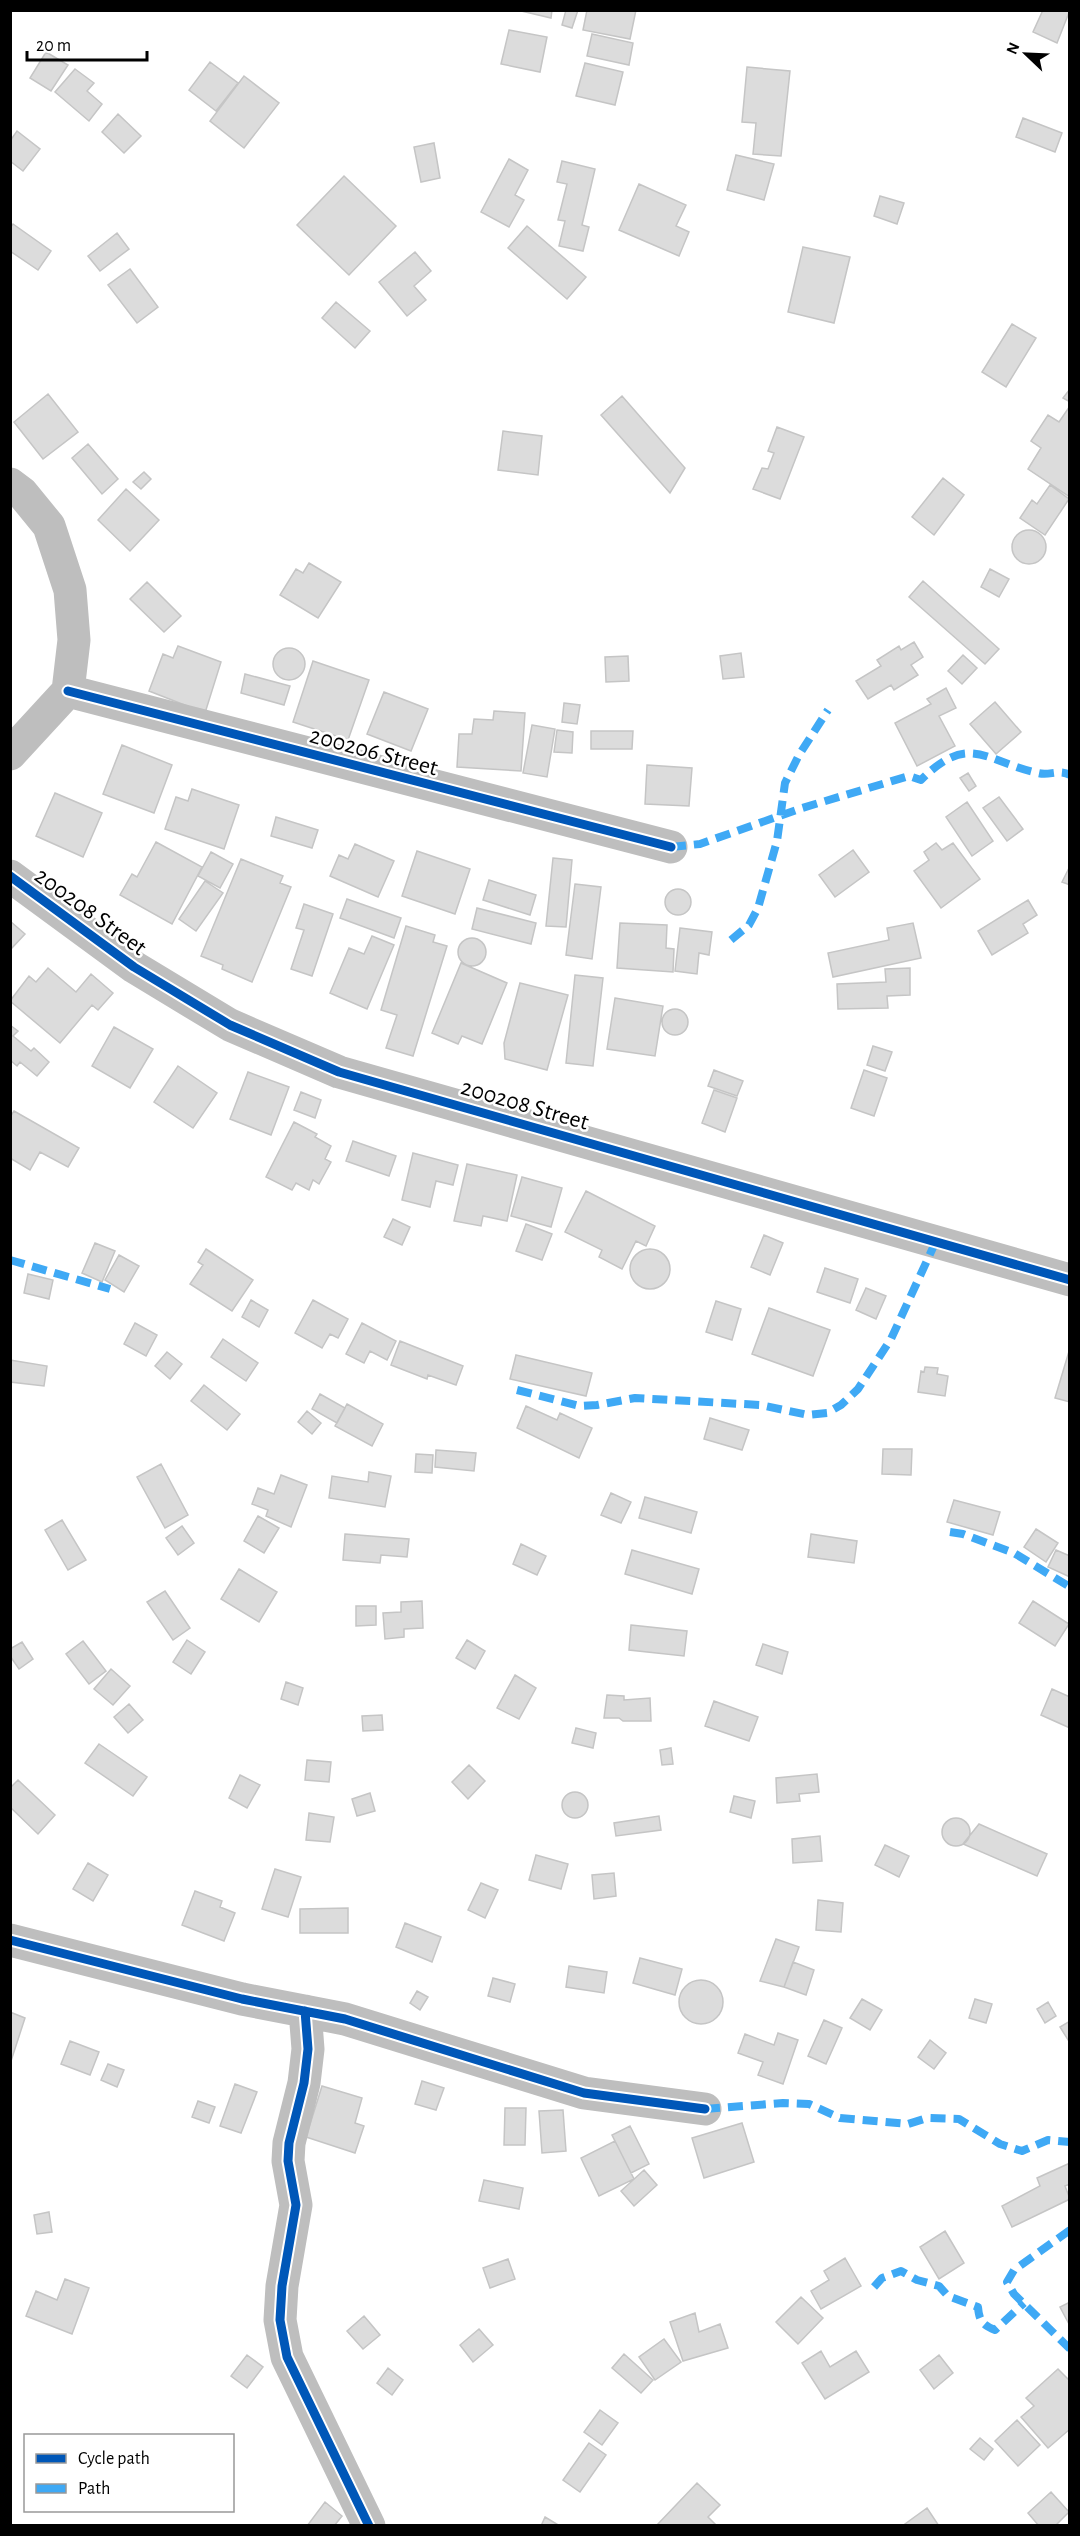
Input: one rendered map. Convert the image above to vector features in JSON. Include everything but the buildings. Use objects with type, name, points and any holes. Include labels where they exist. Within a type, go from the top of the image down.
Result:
[{"type":"street","points":[[10,484],[22,493],[49,526],[70,590],[74,640],[68,691],[10,754]]},
{"type":"street","name":"200206 Street","points":[[68,691],[671,847]]},
{"type":"street","name":"200208 Street","points":[[10,876],[134,967],[230,1026],[339,1072],[1070,1281]]},
{"type":"street","points":[[10,1940],[230,1996],[345,2019],[584,2093],[705,2109]]},
{"type":"street","points":[[305,2012],[307,2061],[289,2143],[288,2161],[296,2205],[282,2286],[280,2320],[287,2357],[369,2526]]},
{"type":"marked path","points":[[731,940],[749,925],[758,908],[777,841],[785,783],[799,755],[828,710]]},
{"type":"marked path","points":[[671,847],[700,844],[802,808],[909,776],[921,780],[938,765],[952,757],[965,754],[990,757],[1038,773],[1070,775]]},
{"type":"marked path","points":[[517,1390],[580,1406],[635,1398],[760,1405],[808,1415],[827,1413],[841,1405],[858,1389],[891,1339],[936,1241]]},
{"type":"marked path","points":[[10,1260],[110,1289]]},
{"type":"marked path","points":[[950,1532],[963,1534],[1014,1553],[1070,1587]]},
{"type":"marked path","points":[[705,2109],[783,2103],[809,2104],[840,2118],[908,2124],[927,2118],[959,2119],[1000,2144],[1022,2151],[1048,2140],[1070,2142]]},
{"type":"marked path","points":[[1070,2230],[1014,2270],[1007,2282],[1014,2294],[1070,2349]]},
{"type":"marked path","points":[[874,2287],[882,2278],[901,2271],[917,2280],[939,2286],[948,2296],[978,2307],[982,2322],[995,2330],[1024,2303]]},
{"type":"cycle path","points":[[68,691],[671,847]]},
{"type":"cycle path","points":[[10,876],[134,967],[230,1025],[339,1072],[1070,1280]]},
{"type":"cycle path","points":[[10,1940],[242,1999],[345,2019],[584,2093],[705,2109]]},
{"type":"cycle path","points":[[305,2011],[308,2049],[304,2083],[289,2143],[288,2161],[296,2205],[282,2286],[280,2320],[287,2357],[369,2526]]}]
